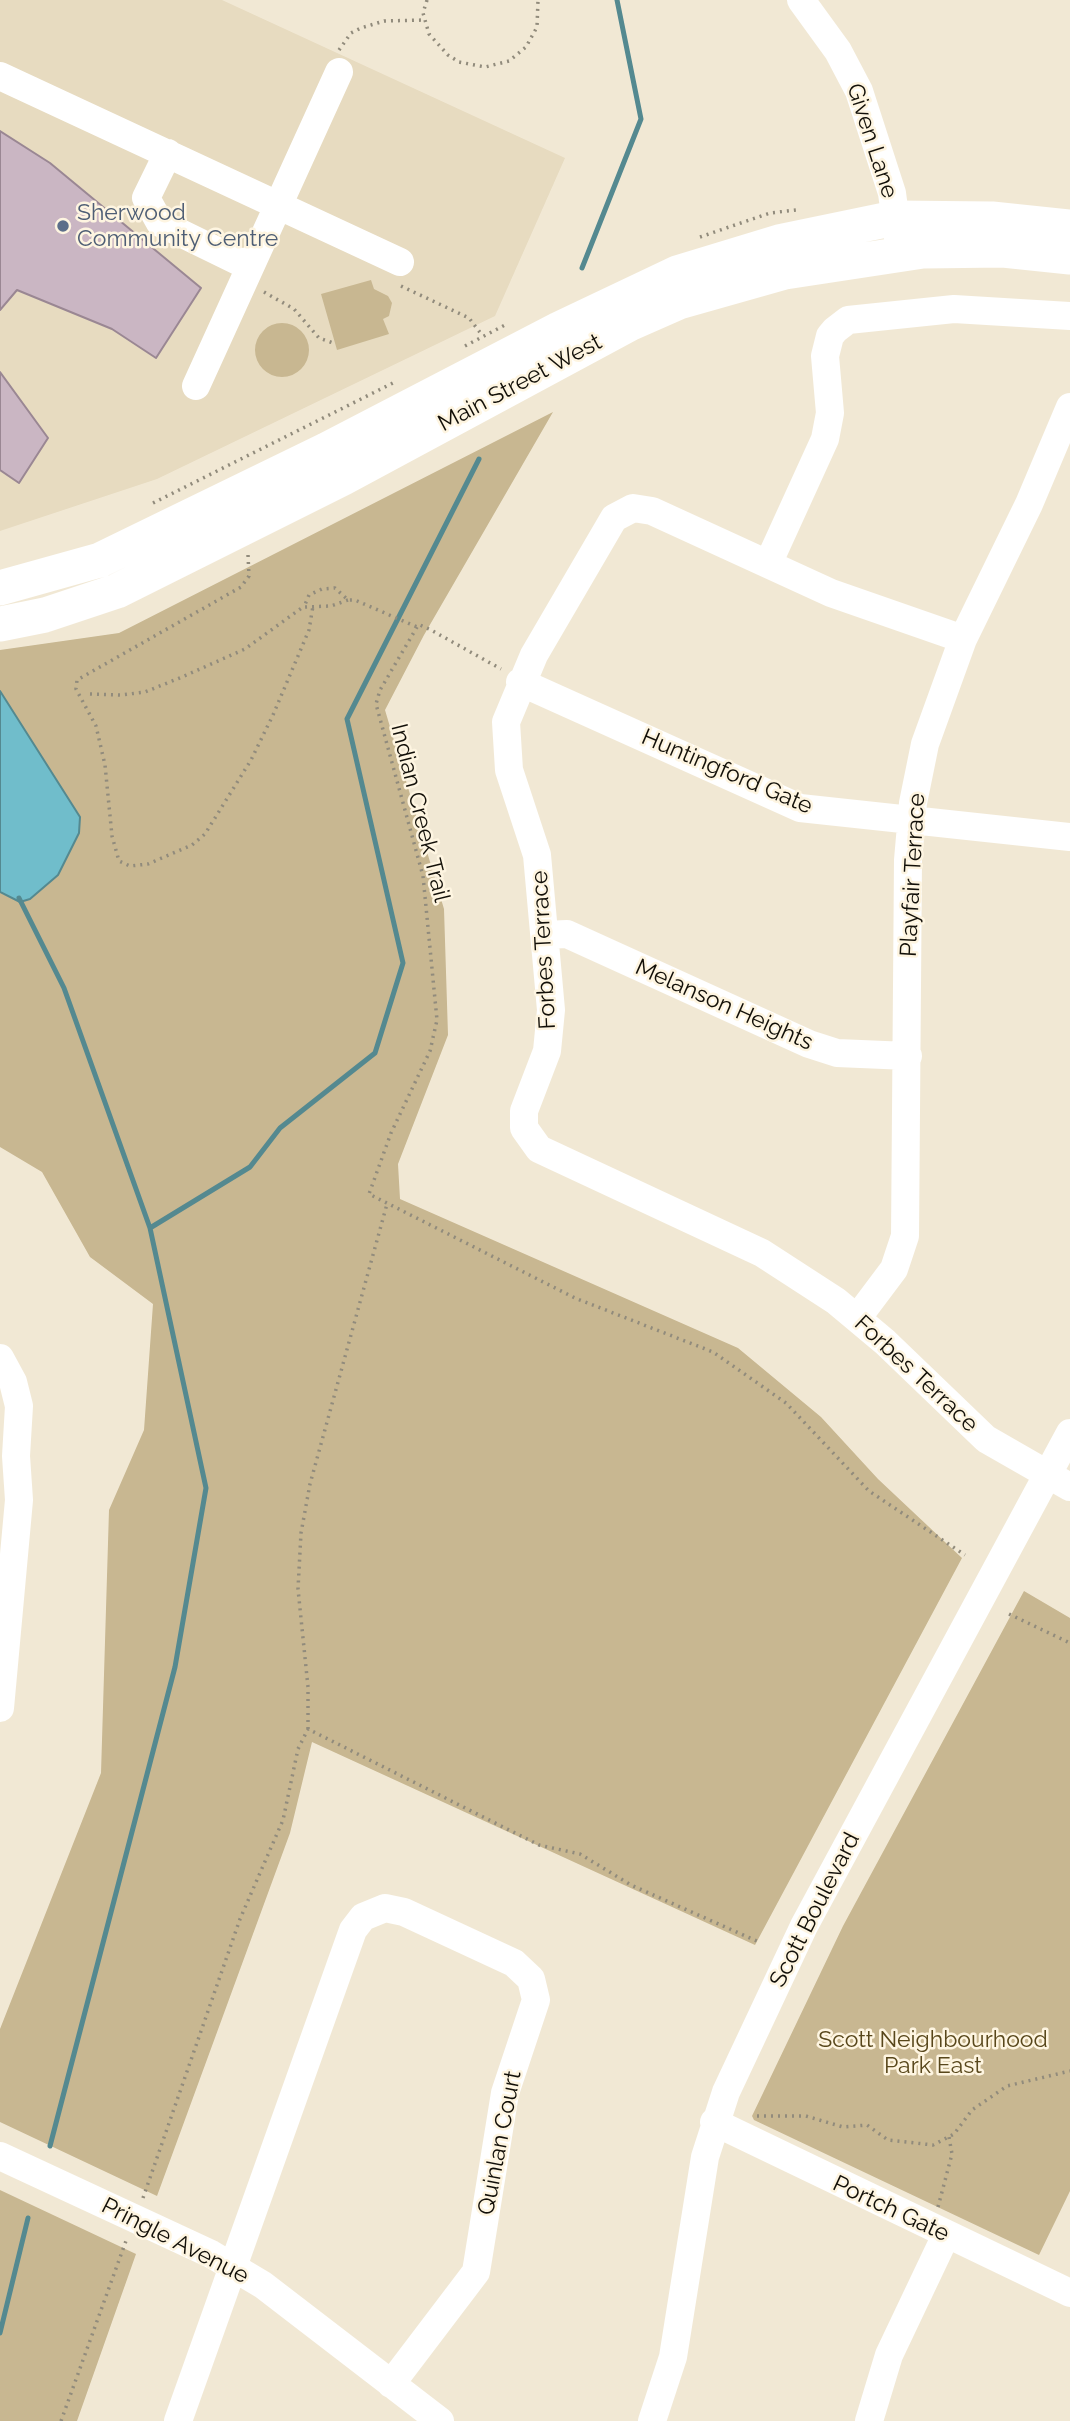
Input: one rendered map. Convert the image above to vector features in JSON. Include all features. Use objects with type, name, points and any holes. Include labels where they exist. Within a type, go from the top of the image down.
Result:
[{"type":"main road","name":"Main Street West","points":[[0,588],[100,560],[292,467],[559,329],[677,273],[779,242],[895,218],[992,219],[1070,227]]},
{"type":"main road","name":"Main Street West","points":[[0,624],[45,615],[117,591],[343,478],[629,324],[679,302],[785,272],[951,249],[1070,257]]},
{"type":"street","name":"Given Lane","points":[[801,0],[838,51],[859,91],[892,193],[900,255]]},
{"type":"street","points":[[196,386],[279,204],[338,63]]},
{"type":"street","points":[[0,75],[400,262]]},
{"type":"street","points":[[169,153],[146,198],[160,223],[247,275]]},
{"type":"street","points":[[768,564],[825,439],[830,413],[825,356],[830,336],[835,330],[848,320],[954,309],[1070,316]]},
{"type":"street","name":"Playfair Terrace","points":[[858,1317],[894,1269],[905,1237],[911,822],[925,744],[963,639],[1029,504],[1070,407]]},
{"type":"street","name":"Forbes Terrace","points":[[963,639],[831,593],[643,508],[627,510],[608,527],[512,676],[505,746],[509,770],[537,855],[551,1034],[524,1111],[524,1128],[532,1143],[549,1154],[762,1253],[858,1317],[976,1432],[1012,1456],[1059,1481]]},
{"type":"street","name":"Huntingford Gate","points":[[512,676],[800,808],[1070,837]]},
{"type":"street","name":"Melanson Heights","points":[[545,934],[567,934],[809,1044],[837,1054],[908,1056]]},
{"type":"street","points":[[0,1358],[13,1382],[19,1405],[16,1456],[19,1500],[0,1708]]},
{"type":"street","name":"Scott Boulevard","points":[[652,2421],[673,2357],[703,2167],[714,2122],[737,2064],[804,1926],[1059,1481],[1070,1433]]},
{"type":"street","name":"Quinlan Court","points":[[178,2421],[359,1920],[376,1909],[404,1912],[524,1971],[536,1989],[536,2000],[505,2093],[476,2272],[391,2384]]},
{"type":"street","name":"Portch Gate","points":[[714,2122],[942,2222],[1070,2293]]},
{"type":"street","name":"Pringle Avenue","points":[[0,2156],[93,2199],[263,2285],[440,2421]]},
{"type":"street","points":[[869,2421],[889,2355],[942,2222]]},
{"type":"path","points":[[427,0],[424,20],[429,34],[448,55],[472,66],[498,65],[518,55],[533,37],[539,16],[538,0]]},
{"type":"path","points":[[338,63],[351,33],[361,27],[384,21],[424,20]]},
{"type":"path","points":[[247,275],[294,309],[319,338],[336,344]]},
{"type":"path","points":[[256,546],[246,552],[249,576],[241,587],[78,680],[76,689],[96,726],[105,765],[112,836],[119,860],[130,866],[148,864],[192,845],[205,834],[251,760],[273,715],[309,630],[313,606]]},
{"type":"path","points":[[304,607],[309,595],[329,587],[335,588],[348,600],[417,627],[420,625],[431,629],[512,676]]},
{"type":"path","points":[[90,694],[121,695],[145,692],[246,649],[304,607],[331,606],[348,600]]},
{"type":"path","name":"Indian Creek Trail","points":[[387,1203],[369,1194],[391,1133],[430,1051],[437,1020],[423,876],[376,704],[380,690],[417,627]]},
{"type":"path","points":[[308,1729],[308,1687],[299,1590],[301,1533],[310,1484],[387,1203],[575,1298],[713,1352],[786,1403],[869,1491],[965,1555]]},
{"type":"path","points":[[1009,1614],[1070,1643]]},
{"type":"path","points":[[748,2118],[771,2114],[806,2116],[843,2127],[867,2125],[888,2140],[933,2145],[949,2137],[972,2110],[1007,2086],[1070,2071]]},
{"type":"path","points":[[942,2222],[951,2154],[949,2137]]},
{"type":"shaded area","points":[[0,0],[222,0],[565,158],[495,316],[157,479],[0,531]]},
{"type":"green space","points":[[371,280],[374,289],[388,296],[392,303],[389,316],[383,319],[389,334],[337,350],[321,294]]},
{"type":"green space","points":[[282,323],[301,331],[309,350],[301,369],[282,377],[263,369],[255,350],[263,331]]},
{"type":"green space","points":[[553,412],[424,635],[385,710],[444,909],[448,1035],[398,1164],[400,1199],[738,1348],[821,1417],[878,1479],[962,1558],[755,1945],[312,1742],[290,1833],[157,2196],[0,2122],[0,2029],[101,1773],[109,1510],[144,1430],[153,1304],[90,1257],[42,1172],[0,1147],[0,650],[119,633]]},
{"type":"green space","name":"Scott Neighbourhood Park East","points":[[1024,1591],[1070,1618],[1070,2191],[1039,2255],[754,2120],[752,2116],[843,1926]]},
{"type":"green space","points":[[0,2190],[136,2254],[77,2421],[0,2421]]},
{"type":"water","points":[[0,691],[80,817],[79,833],[58,875],[30,899],[20,902],[0,892]]},
{"type":"building","name":"Sherwood Community Centre","points":[[0,131],[50,163],[201,288],[156,358],[112,329],[17,290],[0,310]]},
{"type":"building","points":[[0,372],[48,438],[19,483],[0,470]]},
{"type":"waterway","points":[[582,268],[641,119],[617,0]]},
{"type":"waterway","points":[[150,1228],[250,1167],[280,1128],[375,1053],[403,963],[347,719],[479,459]]},
{"type":"waterway","points":[[19,898],[64,988],[150,1228],[206,1488],[175,1667],[50,2146]]},
{"type":"waterway","points":[[0,2333],[28,2218]]},
{"type":"place","name":"Sherwood Community Centre","points":[[63,226]]}]
